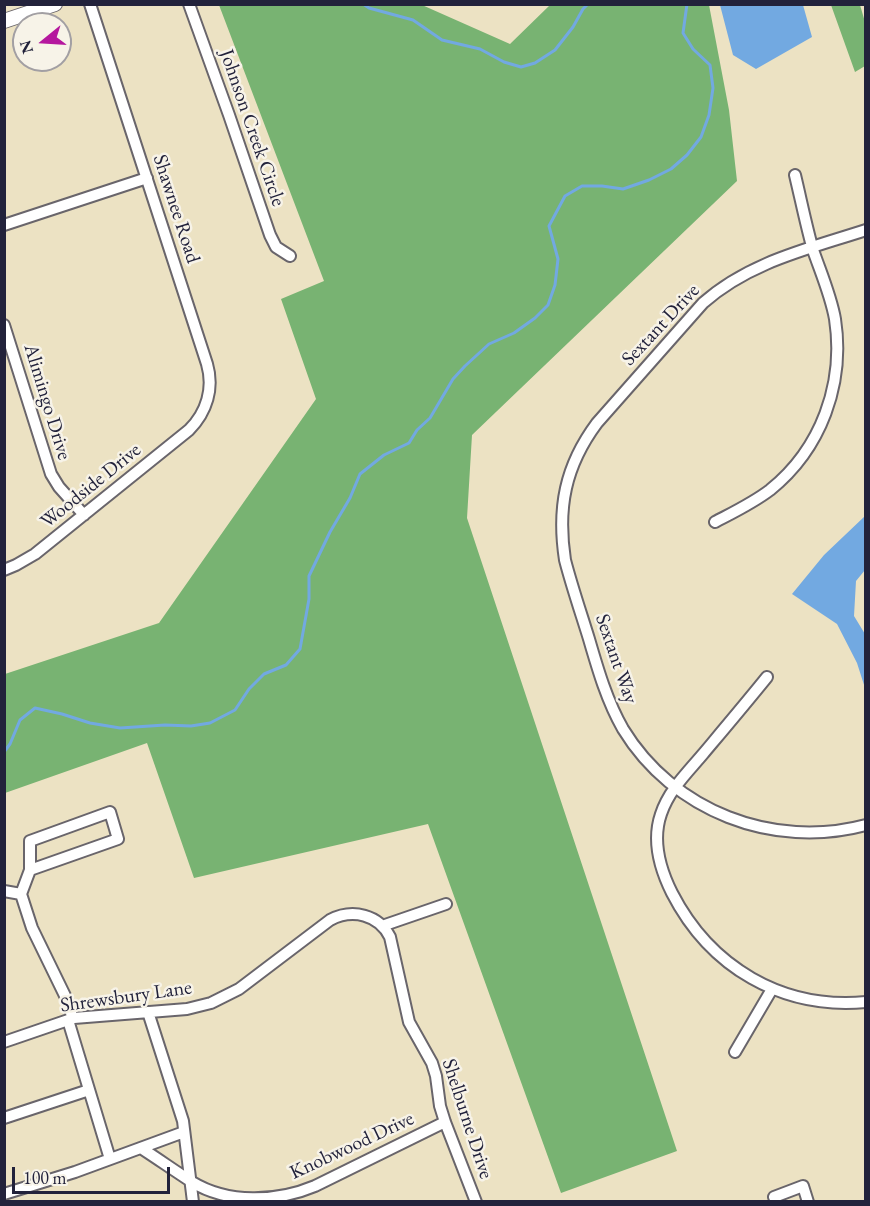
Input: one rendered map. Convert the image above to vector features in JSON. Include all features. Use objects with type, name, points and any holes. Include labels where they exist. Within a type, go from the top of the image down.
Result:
[{"type":"main road","points":[[4,21],[56,4]]},
{"type":"street","name":"Shawnee Road","points":[[90,4],[208,371],[210,390],[206,405],[195,424]]},
{"type":"street","name":"Johnson Creek Circle","points":[[189,4],[230,115],[270,235],[276,247],[290,256]]},
{"type":"street","points":[[715,522],[755,500],[785,476],[810,446],[827,412],[832,394],[838,351],[833,308],[813,248],[795,175]]},
{"type":"street","points":[[4,225],[147,178]]},
{"type":"street","name":"Sextant Drive","points":[[561,523],[566,486],[583,444],[597,423],[694,312],[719,289],[744,273],[866,230]]},
{"type":"street","name":"Alimingo Drive","points":[[4,325],[51,474],[59,487],[84,515]]},
{"type":"street","name":"Woodside Drive","points":[[4,570],[34,554],[195,424]]},
{"type":"street","name":"Sextant Way","points":[[561,523],[565,560],[603,687],[623,729],[657,772],[675,788],[703,806],[729,819],[767,829],[815,833],[866,825]]},
{"type":"street","points":[[767,677],[670,795],[659,822],[657,846],[659,855],[669,887],[683,913],[700,937],[741,973],[772,989],[800,998],[819,1002],[866,1002]]},
{"type":"street","points":[[30,870],[118,839],[110,812],[30,841],[30,870],[21,894],[35,933],[70,1006],[70,1020],[110,1159]]},
{"type":"street","points":[[4,891],[21,894]]},
{"type":"street","points":[[382,926],[446,904]]},
{"type":"street","name":"Shrewsbury Lane","points":[[4,1042],[70,1020],[191,1008],[221,999],[239,989],[338,916],[352,914],[371,918],[382,926]]},
{"type":"street","name":"Shelburne Drive","points":[[382,926],[390,938],[409,1022],[432,1063],[445,1122],[476,1202]]},
{"type":"street","points":[[735,1052],[772,989]]},
{"type":"street","points":[[148,1012],[183,1121],[193,1202]]},
{"type":"street","points":[[4,1118],[89,1090]]},
{"type":"street","name":"Knobwood Drive","points":[[141,1148],[207,1189],[233,1196],[265,1198],[289,1195],[315,1186],[445,1122]]},
{"type":"street","points":[[4,1194],[184,1132]]},
{"type":"street","points":[[776,1202],[774,1197],[803,1186],[808,1202]]},
{"type":"green space","points":[[219,5],[422,5],[510,44],[550,5],[709,5],[729,110],[737,181],[472,435],[467,518],[677,1151],[561,1193],[428,824],[194,878],[147,743],[5,793],[5,674],[159,623],[316,399],[281,299],[324,281]]},
{"type":"green space","points":[[831,5],[860,5],[865,22],[865,66],[855,72]]},
{"type":"water","points":[[720,5],[803,5],[812,37],[756,69],[733,55]]},
{"type":"water","points":[[865,516],[865,570],[856,581],[854,616],[865,634],[865,688],[857,663],[837,624],[792,594],[824,555]]},
{"type":"waterway","points":[[363,4],[369,8],[413,20],[442,40],[480,49],[504,62],[521,67],[535,63],[555,50],[588,4]]},
{"type":"waterway","points":[[4,752],[20,720],[35,708],[90,723],[120,728],[191,726],[210,723],[235,710],[249,689],[264,674],[286,665],[300,649],[309,599],[309,576],[360,474],[384,455],[409,443],[417,430],[430,418],[453,379],[489,344],[514,333],[548,305],[555,285],[558,259],[549,226],[565,196],[582,186],[623,189],[649,180],[671,169],[687,155],[701,137],[709,115],[713,88],[710,65],[693,49],[683,33],[687,4]]}]
